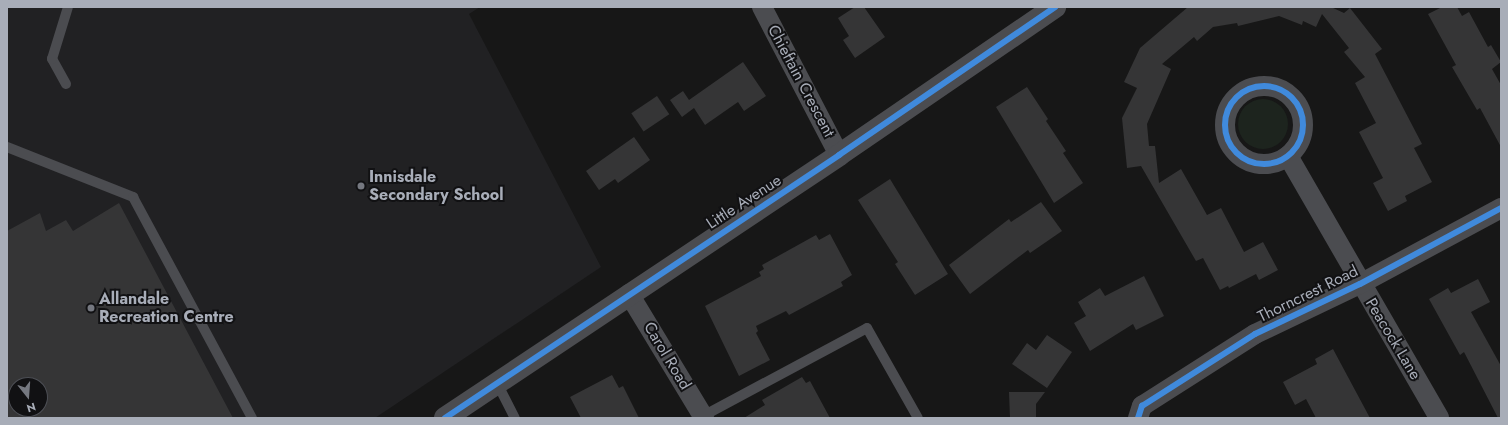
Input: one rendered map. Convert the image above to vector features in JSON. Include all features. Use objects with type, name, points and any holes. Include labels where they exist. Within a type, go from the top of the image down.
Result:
[{"type":"street","name":"Chieftain Crescent","points":[[762,7],[839,155]]},
{"type":"street","name":"Little Avenue","points":[[445,418],[839,155],[1055,7]]},
{"type":"street","name":"Peacock Lane","points":[[1288,156],[1360,284],[1439,418]]},
{"type":"street","name":"Thorncrest Road","points":[[1138,418],[1142,406],[1255,334],[1360,284],[1501,208]]},
{"type":"street","name":"Carol Road","points":[[629,294],[703,417]]},
{"type":"lane","points":[[66,84],[52,59],[68,7]]},
{"type":"lane","points":[[7,147],[133,197],[252,418]]},
{"type":"lane","points":[[703,417],[867,328],[918,418]]},
{"type":"lane","points":[[497,384],[515,418]]},
{"type":"shaded area","name":"Innisdale Secondary School","points":[[7,7],[480,7],[469,14],[601,267],[375,418],[7,418]]},
{"type":"shaded area","points":[[1263,99],[1273,101],[1281,106],[1286,114],[1288,124],[1286,134],[1281,142],[1273,147],[1263,149],[1253,147],[1245,142],[1240,134],[1238,124],[1240,114],[1245,106],[1253,101]]},
{"type":"building","points":[[855,7],[864,7],[885,37],[855,58],[843,40],[849,36],[838,18]]},
{"type":"building","points":[[1188,7],[1331,7],[1344,13],[1350,8],[1382,49],[1375,54],[1422,144],[1414,148],[1432,182],[1405,196],[1407,201],[1388,211],[1373,183],[1383,178],[1359,132],[1376,123],[1355,83],[1365,77],[1344,52],[1349,48],[1322,14],[1316,27],[1303,21],[1302,25],[1279,16],[1238,26],[1237,23],[1213,27],[1197,41],[1194,37],[1162,64],[1171,69],[1147,124],[1149,146],[1155,146],[1159,183],[1181,169],[1207,215],[1221,208],[1244,252],[1263,242],[1278,270],[1259,280],[1256,274],[1229,288],[1228,286],[1220,290],[1203,258],[1196,261],[1141,166],[1127,168],[1122,118],[1137,88],[1124,82],[1140,48]]},
{"type":"building","points":[[1442,7],[1457,7],[1462,16],[1469,12],[1488,47],[1491,45],[1501,62],[1492,69],[1501,85],[1501,147],[1480,108],[1477,110],[1452,67],[1456,65],[1428,14]]},
{"type":"building","points":[[743,62],[766,96],[744,111],[738,102],[705,125],[694,108],[682,117],[670,100],[683,91],[689,100]]},
{"type":"building","points":[[1027,87],[1048,119],[1046,121],[1066,151],[1063,153],[1083,183],[1054,203],[996,107]]},
{"type":"building","points":[[657,96],[669,114],[644,132],[631,113]]},
{"type":"building","points":[[634,137],[650,160],[618,183],[615,179],[599,190],[586,171]]},
{"type":"building","points":[[890,179],[948,274],[915,295],[895,264],[898,262],[858,200]]},
{"type":"building","points":[[1041,202],[1062,231],[1030,253],[1028,250],[970,294],[949,265],[1009,219],[1011,222]]},
{"type":"building","name":"Allandale Recreation Centre","points":[[119,203],[233,418],[7,418],[7,231],[40,213],[46,231],[66,220],[73,231]]},
{"type":"building","points":[[830,234],[852,275],[841,282],[843,286],[789,315],[786,311],[756,326],[758,331],[756,333],[770,360],[739,376],[705,306],[761,276],[759,272],[764,269],[762,265],[816,235],[819,240]]},
{"type":"building","points":[[1144,276],[1164,316],[1136,330],[1133,324],[1090,351],[1074,323],[1086,316],[1078,302],[1100,288],[1105,296]]},
{"type":"building","points":[[1478,279],[1490,302],[1471,312],[1501,366],[1501,418],[1498,418],[1464,352],[1460,355],[1429,299],[1448,288],[1451,293]]},
{"type":"building","points":[[1047,335],[1072,352],[1047,388],[1012,364],[1027,343],[1036,350]]},
{"type":"building","points":[[1333,349],[1370,418],[1316,418],[1306,399],[1295,405],[1283,382],[1317,364],[1315,359]]},
{"type":"building","points":[[612,375],[619,388],[623,386],[639,418],[581,418],[570,397]]},
{"type":"building","points":[[802,377],[806,383],[810,381],[830,418],[744,418],[765,405],[762,400]]},
{"type":"building","points":[[1009,392],[1045,392],[1036,404],[1036,418],[1010,418]]},
{"type":"cycle path","points":[[445,418],[839,155],[1055,7]]},
{"type":"cycle path","points":[[1264,86],[1279,89],[1286,93],[1296,103],[1300,110],[1303,125],[1300,140],[1296,147],[1286,157],[1279,161],[1264,164],[1249,161],[1242,157],[1232,147],[1228,140],[1225,125],[1228,110],[1232,103],[1242,93],[1249,89],[1264,86]]},
{"type":"cycle path","points":[[1138,418],[1142,406],[1255,334],[1360,284],[1501,208]]},
{"type":"place","name":"Innisdale Secondary School","points":[[361,186]]},
{"type":"place","name":"Allandale Recreation Centre","points":[[91,308]]}]
